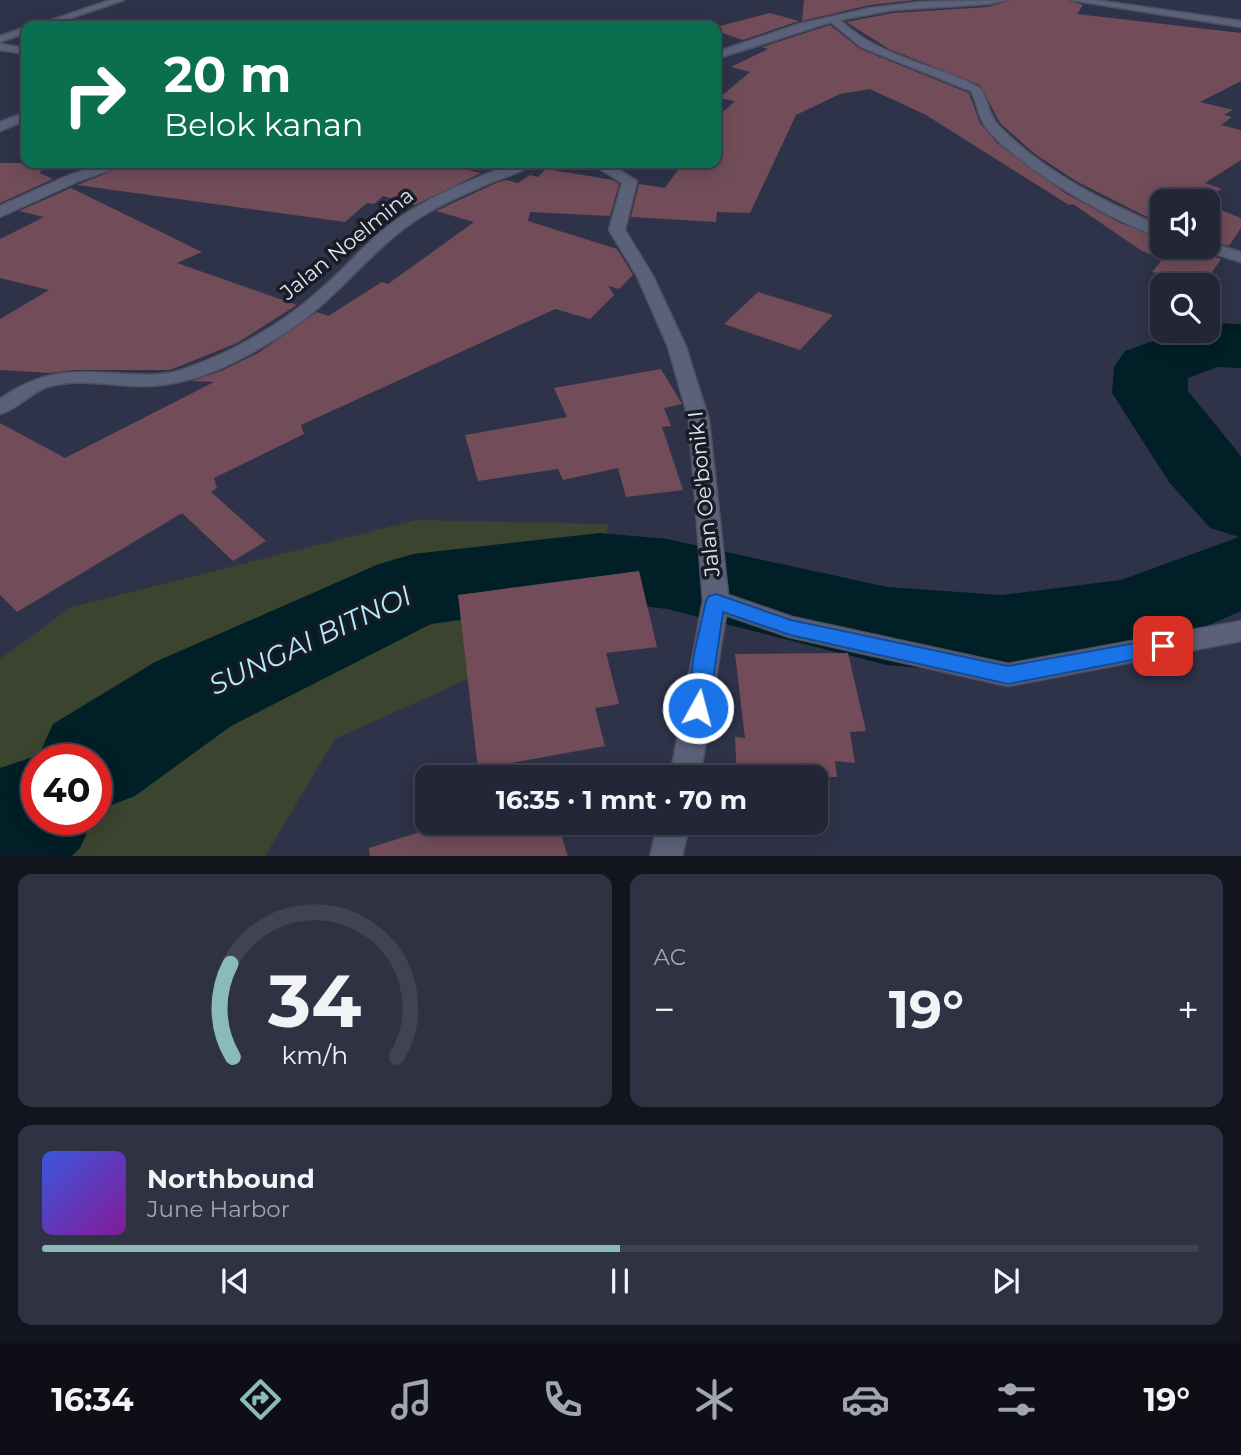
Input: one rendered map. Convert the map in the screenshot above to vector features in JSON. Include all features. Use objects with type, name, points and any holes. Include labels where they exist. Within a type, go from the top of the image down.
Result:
[{"type":"street","points":[[54,21],[119,0]]},
{"type":"street","points":[[721,54],[833,19],[894,7],[1002,0]]},
{"type":"street","points":[[1075,0],[1241,24]]},
{"type":"street","points":[[854,1],[923,5]]},
{"type":"street","points":[[833,19],[842,29],[880,54],[975,89],[979,94],[985,118],[1006,139],[1075,187],[1150,226]]},
{"type":"street","points":[[0,39],[21,32]]},
{"type":"street","points":[[0,47],[21,50]]},
{"type":"street","points":[[0,127],[21,118]]},
{"type":"street","points":[[0,212],[74,178],[106,168]]},
{"type":"street","name":"Jalan Noelmina","points":[[0,408],[49,380],[68,377],[165,379],[193,373],[273,331],[308,309],[396,227],[421,210],[448,195],[514,168]]},
{"type":"street","name":"Jalan Oe'bonik I","points":[[607,168],[631,181],[617,230],[645,275],[677,347],[699,420],[716,601],[688,765]]},
{"type":"street","points":[[1220,251],[1241,257]]},
{"type":"street","points":[[716,601],[790,627],[1008,675],[1241,631]]},
{"type":"street","points":[[666,856],[671,835]]},
{"type":"green space","points":[[417,520],[608,524],[601,619],[335,739],[265,856],[0,856],[0,659],[71,607]]},
{"type":"building","points":[[804,0],[915,0],[870,5],[802,21]]},
{"type":"building","points":[[1010,0],[1067,0],[1083,5],[1077,14],[1241,33],[1241,81],[1200,102],[1233,110],[1224,115],[1232,117],[1221,125],[1241,130],[1241,160],[1205,183],[1222,189],[1150,189],[1150,218],[1141,214],[1076,181],[1035,154],[1000,123],[980,85],[889,49],[846,22],[893,13],[988,7]]},
{"type":"building","points":[[770,13],[799,21],[743,40],[721,33],[721,26]]},
{"type":"building","points":[[830,25],[860,49],[969,93],[980,123],[997,143],[1065,193],[1118,222],[1150,234],[1150,254],[926,115],[870,89],[840,94],[796,115],[750,213],[717,212],[716,222],[631,217],[639,184],[665,188],[679,168],[721,168],[721,114],[735,101],[721,96],[750,72],[731,67],[768,49],[762,47]]},
{"type":"building","points":[[0,163],[21,163],[21,168],[42,168],[40,173],[53,179],[0,203]]},
{"type":"building","points":[[120,168],[460,168],[481,173],[415,205],[383,196],[374,204],[367,203],[345,222],[77,185]]},
{"type":"building","points":[[546,169],[613,180],[619,184],[610,216],[530,212],[528,221],[617,249],[633,275],[619,289],[608,286],[614,295],[590,319],[555,309],[301,425],[304,434],[214,478],[217,488],[211,492],[266,541],[233,561],[182,513],[17,612],[0,595],[0,423],[65,458],[214,382],[192,381],[221,371],[258,353],[317,312],[328,316],[382,282],[388,284],[474,222],[436,211],[496,183],[506,180],[518,183],[530,175],[538,177]]},
{"type":"building","points":[[71,188],[202,252],[177,263],[297,305],[237,343],[170,370],[75,370],[50,373],[0,370],[0,319],[49,290],[0,278],[0,239],[44,217],[19,211]]},
{"type":"building","points":[[1220,210],[1241,218],[1241,228],[1229,246],[1220,243]]},
{"type":"building","points":[[1163,259],[1221,259],[1211,273],[1152,272]]},
{"type":"building","points":[[758,292],[833,315],[800,350],[724,324]]},
{"type":"building","points":[[661,369],[682,404],[664,408],[671,426],[662,427],[683,490],[626,497],[618,468],[563,480],[558,469],[478,481],[465,435],[567,417],[554,388]]},
{"type":"building","points":[[639,571],[657,647],[606,653],[619,704],[595,708],[605,746],[500,765],[478,765],[458,595]]},
{"type":"building","points":[[848,653],[866,731],[850,732],[855,763],[835,761],[837,777],[828,777],[828,765],[736,765],[735,737],[745,738],[735,654]]},
{"type":"building","points":[[415,834],[561,835],[568,856],[370,856],[369,848]]},
{"type":"waterway","name":"SUNGAI BITNOI","points":[[1241,346],[1209,345],[1151,367],[1150,393],[1199,463],[1241,507]]},
{"type":"waterway","name":"SUNGAI BITNOI","points":[[112,748],[193,694],[413,590],[600,567],[667,574],[887,626],[1001,635],[1131,617],[1241,571]]},
{"type":"waterway","name":"SUNGAI BITNOI","points":[[0,844],[21,824]]},
{"type":"route","points":[[698,708],[716,601],[790,627],[1008,675],[1163,646]]}]
